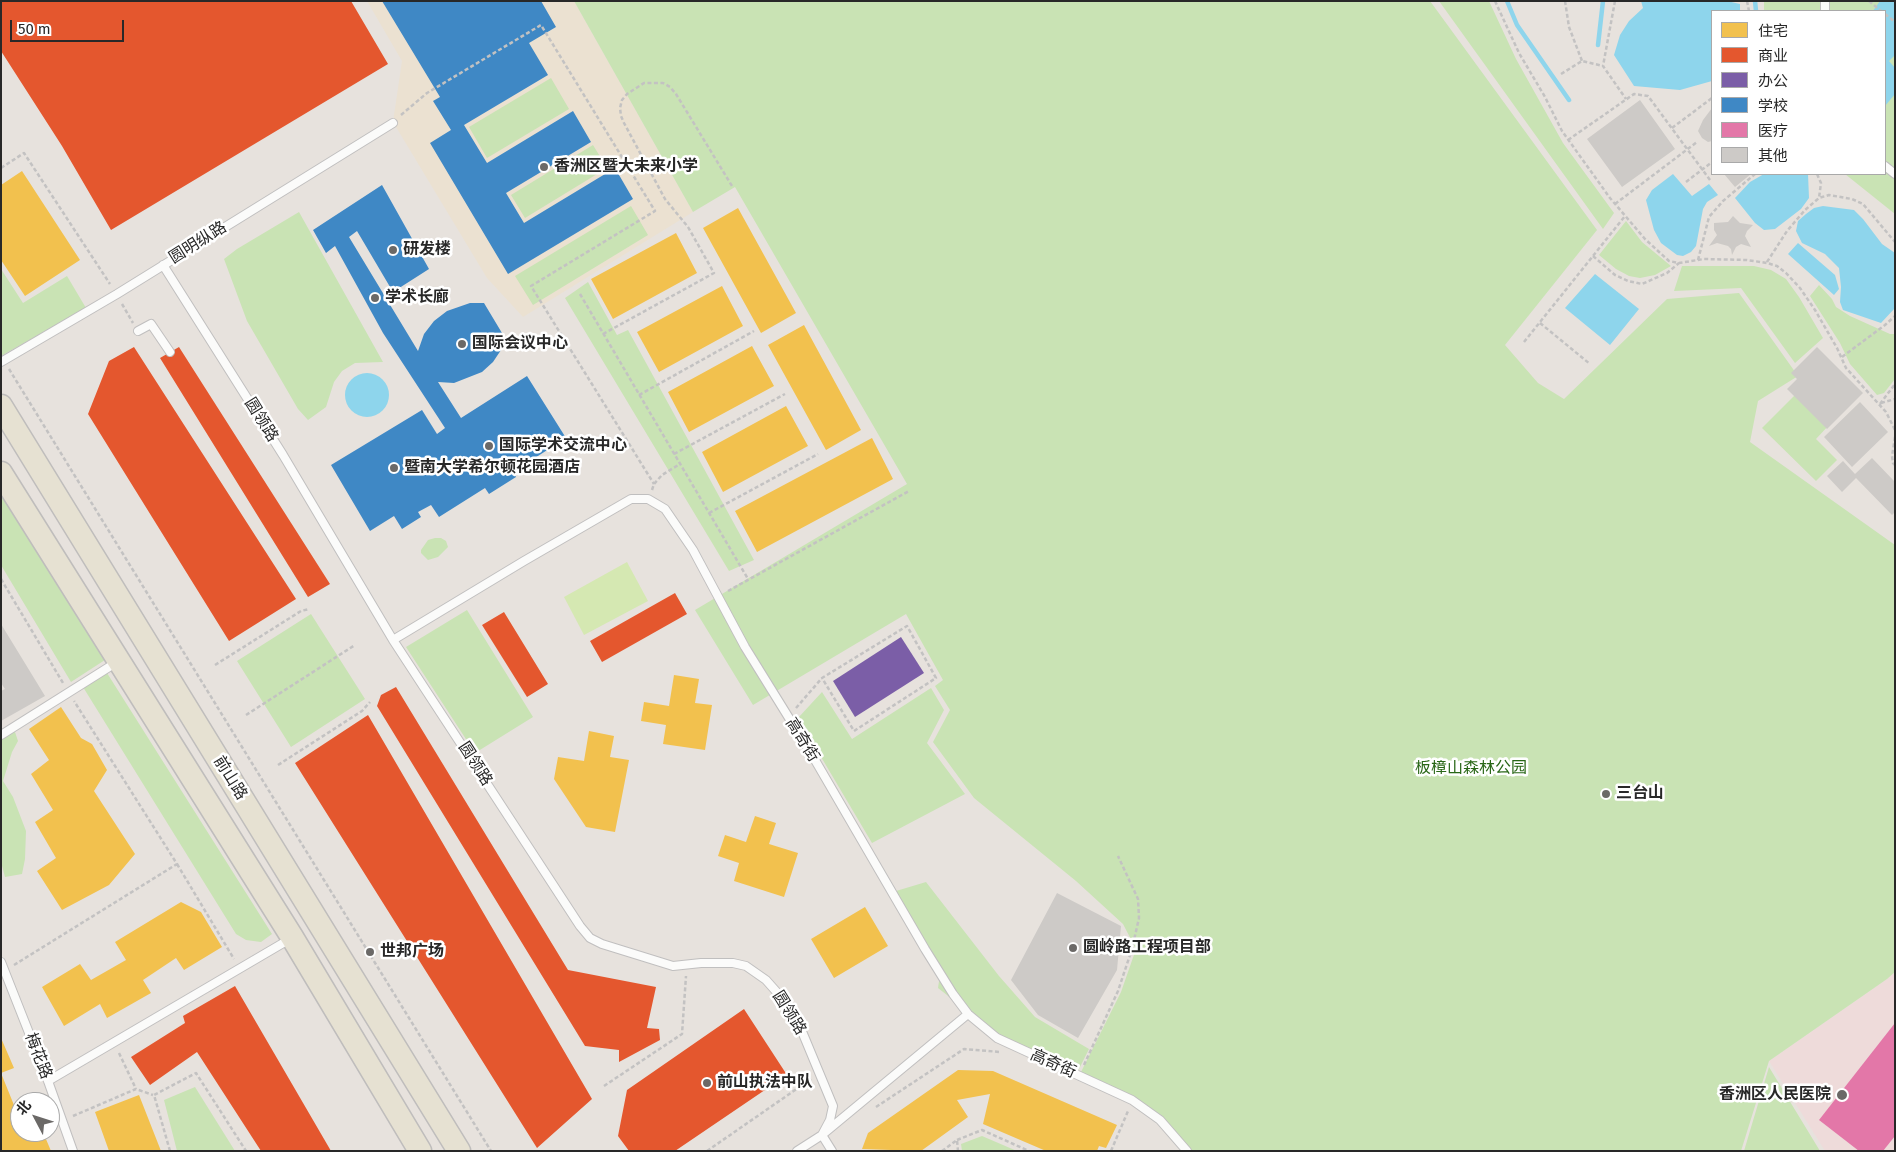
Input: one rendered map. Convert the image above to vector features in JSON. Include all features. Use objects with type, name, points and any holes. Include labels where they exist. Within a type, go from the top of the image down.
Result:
[{"type":"main road","name":"前山路","points":[[1,406],[459,1151]]},
{"type":"main road","name":"前山路","points":[[1,473],[292,938],[420,1151]]},
{"type":"lane","name":"圆明纵路","points":[[2,361],[117,294],[393,123]]},
{"type":"lane","name":"圆领路","points":[[163,265],[283,455],[393,640],[580,926],[590,938],[602,944],[673,966],[733,963],[746,966],[766,980],[782,998],[801,1029],[833,1106],[830,1120],[822,1135]]},
{"type":"lane","points":[[138,331],[151,324],[170,352]]},
{"type":"lane","points":[[393,640],[524,560],[631,499],[648,499]]},
{"type":"lane","name":"高奇街","points":[[648,499],[665,509],[693,550],[745,647],[934,964],[968,1014],[996,1038],[1132,1100],[1160,1120],[1187,1151]]},
{"type":"lane","points":[[1,735],[119,661]]},
{"type":"lane","points":[[48,1081],[292,938]]},
{"type":"lane","name":"梅花路","points":[[1,962],[48,1081],[73,1151]]},
{"type":"lane","points":[[797,1151],[822,1135],[968,1014]]},
{"type":"lane","points":[[822,1135],[832,1151]]},
{"type":"path","points":[[1495,1],[1519,53],[1568,140],[1615,204],[1645,239],[1669,260],[1679,263],[1698,260],[1747,260],[1767,263],[1776,266],[1786,273],[1800,288],[1842,357],[1846,368],[1880,404],[1892,421],[1895,430]]},
{"type":"path","points":[[1565,1],[1569,27],[1582,61]]},
{"type":"path","points":[[1603,66],[1615,1]]},
{"type":"path","points":[[1869,1],[1880,10]]},
{"type":"path","points":[[393,123],[427,93],[541,25],[655,211],[531,286],[654,484]]},
{"type":"path","points":[[1561,74],[1582,61],[1603,66],[1626,99]]},
{"type":"path","points":[[603,334],[714,273],[688,227],[665,199],[624,123],[620,108],[622,100],[627,94],[644,83],[663,83],[670,87],[732,186]]},
{"type":"path","points":[[1568,140],[1634,94],[1648,96],[1710,180]]},
{"type":"path","points":[[1672,128],[1711,99]]},
{"type":"path","points":[[1615,204],[1697,142]]},
{"type":"path","points":[[1,168],[24,153],[117,294],[138,331]]},
{"type":"path","points":[[1686,182],[1711,163]]},
{"type":"path","points":[[1698,260],[1709,217],[1723,201],[1754,175]]},
{"type":"path","points":[[1817,175],[1821,183],[1819,198]]},
{"type":"path","points":[[1767,263],[1796,219],[1819,198],[1829,196],[1852,199],[1862,204],[1895,242]]},
{"type":"path","points":[[1524,342],[1625,216]]},
{"type":"path","points":[[1593,256],[1615,275],[1628,281],[1642,284],[1666,273],[1679,263]]},
{"type":"path","points":[[580,294],[748,579]]},
{"type":"path","points":[[1842,357],[1895,316]]},
{"type":"path","points":[[1540,323],[1590,364]]},
{"type":"path","points":[[639,395],[754,331]]},
{"type":"path","points":[[2,361],[491,1151]]},
{"type":"path","points":[[1880,404],[1895,384]]},
{"type":"path","points":[[674,454],[785,394]]},
{"type":"path","points":[[1880,404],[1895,399]]},
{"type":"path","points":[[1895,437],[1892,456],[1895,465]]},
{"type":"path","points":[[709,513],[818,454]]},
{"type":"path","points":[[648,499],[654,484],[662,475],[680,464]]},
{"type":"path","points":[[718,596],[909,490]]},
{"type":"path","points":[[1,579],[240,968]]},
{"type":"path","points":[[215,664],[301,611],[308,609]]},
{"type":"path","points":[[788,717],[822,678],[907,626],[936,678],[854,731],[822,678]]},
{"type":"path","points":[[246,715],[355,645]]},
{"type":"path","points":[[278,765],[362,711],[370,702]]},
{"type":"path","points":[[1079,1076],[1118,990],[1132,949],[1139,918],[1138,899],[1118,856]]},
{"type":"path","points":[[5,971],[177,864]]},
{"type":"path","points":[[604,1086],[682,1034],[686,964]]},
{"type":"path","points":[[114,1042],[136,1089],[154,1096]]},
{"type":"path","points":[[876,1107],[964,1049],[998,1053],[1019,1048]]},
{"type":"path","points":[[154,1096],[196,1072],[246,1151]]},
{"type":"path","points":[[707,1151],[820,1073]]},
{"type":"path","points":[[62,1120],[136,1089]]},
{"type":"path","points":[[154,1096],[170,1151]]},
{"type":"path","points":[[1111,1151],[1132,1100]]},
{"type":"path","points":[[942,1151],[957,1140],[982,1130],[1029,1151]]},
{"type":"path","points":[[957,1140],[958,1151]]},
{"type":"shaded area","name":"香洲区暨大未来小学","points":[[367,1],[574,1],[693,212],[523,317],[487,278],[393,122],[402,61]]},
{"type":"shaded area","name":"香洲区人民医院","points":[[1895,972],[1895,1151],[1825,1151],[1769,1061]]},
{"type":"green space","name":"板樟山森林公园","points":[[574,1],[1430,1],[1597,230],[1505,345],[1538,383],[1564,399],[1667,299],[1739,293],[1798,376],[1758,401],[1750,442],[1895,545],[1895,972],[1769,1061],[1741,1151],[1187,1151],[1160,1119],[1079,1076],[1121,992],[1136,949],[1123,924],[1076,881],[974,798],[933,742],[950,710],[935,686],[943,680],[906,614],[753,705],[695,610],[907,484],[735,187],[693,212]]},
{"type":"green space","points":[[1439,1],[1489,1],[1516,59],[1563,143],[1614,213],[1603,229]]},
{"type":"green space","points":[[1764,1],[1895,1],[1895,214],[1846,175],[1886,175],[1886,10],[1764,10]]},
{"type":"green space","points":[[551,78],[569,109],[487,158],[469,127]]},
{"type":"green space","points":[[593,145],[607,168],[525,218],[511,195]]},
{"type":"green space","points":[[631,206],[648,235],[533,305],[515,276]]},
{"type":"green space","points":[[299,212],[383,362],[355,363],[342,371],[334,382],[326,407],[308,420],[298,409],[247,321],[224,259],[237,249]]},
{"type":"green space","points":[[1626,221],[1642,242],[1671,266],[1655,275],[1640,278],[1629,276],[1616,269],[1599,255]]},
{"type":"green space","points":[[1682,266],[1754,266],[1771,270],[1786,279],[1823,338],[1795,363],[1741,288],[1674,291]]},
{"type":"green space","points":[[1,269],[23,303],[67,276],[86,308],[1,356]]},
{"type":"green space","points":[[588,282],[617,335],[628,330],[754,560],[729,571],[565,298]]},
{"type":"green space","points":[[1819,285],[1832,299],[1836,307],[1850,316],[1890,334],[1895,334],[1895,379],[1884,393],[1877,395],[1850,364],[1840,343],[1810,296]]},
{"type":"green space","points":[[1798,392],[1830,424],[1816,439],[1837,460],[1816,481],[1762,428]]},
{"type":"green space","points":[[1,488],[108,658],[71,682],[1,565]]},
{"type":"green space","points":[[441,538],[446,541],[448,547],[438,557],[428,560],[421,553],[421,550],[428,540]]},
{"type":"green space","points":[[627,562],[648,601],[584,635],[564,597]]},
{"type":"green space","points":[[467,610],[533,717],[475,753],[406,647]]},
{"type":"green space","points":[[311,614],[365,699],[291,747],[237,661]]},
{"type":"green space","points":[[107,673],[272,934],[261,942],[246,940],[236,934],[83,687]]},
{"type":"green space","points":[[931,688],[944,710],[927,743],[965,794],[872,843],[798,718],[822,692],[852,739]]},
{"type":"green space","points":[[14,729],[18,741],[12,752],[3,781],[13,797],[26,831],[25,859],[22,874],[5,877],[1,862],[1,738]]},
{"type":"green space","points":[[926,882],[999,976],[1035,1017],[1089,1049],[1078,1071],[999,1036],[938,988],[941,968],[896,891]]},
{"type":"green space","points":[[1769,1067],[1820,1151],[1744,1151]]},
{"type":"green space","points":[[195,1087],[235,1151],[177,1151],[164,1100]]},
{"type":"green space","points":[[982,1136],[1017,1151],[962,1151],[961,1144]]},
{"type":"water","points":[[1641,1],[1727,1],[1740,4],[1740,10],[1711,10],[1711,81],[1680,90],[1634,86],[1614,55],[1620,35],[1629,21],[1643,8]]},
{"type":"water","points":[[1880,1],[1895,1],[1895,55],[1889,61],[1895,68],[1895,94],[1886,105],[1886,10],[1874,10]]},
{"type":"water","points":[[1673,174],[1692,196],[1709,184],[1718,195],[1707,202],[1703,209],[1696,246],[1691,252],[1683,256],[1677,255],[1661,243],[1654,230],[1646,200],[1652,190]]},
{"type":"water","points":[[1762,175],[1808,175],[1809,198],[1801,209],[1775,229],[1764,230],[1755,223],[1735,198],[1750,182]]},
{"type":"water","points":[[1823,206],[1854,210],[1882,244],[1895,253],[1895,308],[1881,323],[1843,310],[1840,302],[1839,268],[1825,254],[1802,243],[1796,231],[1798,221],[1814,208]]},
{"type":"water","points":[[1798,243],[1835,275],[1839,289],[1834,295],[1788,254]]},
{"type":"water","points":[[1595,274],[1639,309],[1610,345],[1565,308]]},
{"type":"water","points":[[367,373],[379,377],[385,383],[389,395],[385,407],[379,413],[367,417],[355,413],[349,407],[345,395],[349,383],[355,377]]},
{"type":"building: 住宅","points":[[22,171],[80,260],[25,296],[1,260],[1,185]]},
{"type":"building: 住宅","points":[[738,208],[796,313],[761,333],[703,228]]},
{"type":"building: 住宅","points":[[676,233],[697,273],[613,319],[591,279]]},
{"type":"building: 住宅","points":[[722,286],[743,326],[659,372],[637,332]]},
{"type":"building: 住宅","points":[[804,325],[861,430],[826,450],[768,345]]},
{"type":"building: 住宅","points":[[752,346],[774,386],[689,432],[668,392]]},
{"type":"building: 住宅","points":[[786,406],[808,446],[723,492],[702,452]]},
{"type":"building: 住宅","points":[[872,438],[893,479],[757,552],[735,511]]},
{"type":"building: 住宅","points":[[674,675],[699,679],[695,703],[712,705],[705,750],[663,744],[666,725],[641,721],[644,702],[669,706]]},
{"type":"building: 住宅","points":[[61,707],[81,738],[92,744],[107,770],[94,791],[135,854],[109,885],[62,910],[37,871],[56,858],[35,822],[53,810],[31,774],[49,760],[29,729]]},
{"type":"building: 住宅","points":[[589,731],[614,736],[610,757],[629,760],[615,832],[586,827],[554,779],[558,757],[584,761]]},
{"type":"building: 住宅","points":[[755,816],[776,823],[769,844],[798,853],[784,897],[734,881],[739,863],[718,856],[725,835],[746,842]]},
{"type":"building: 住宅","points":[[181,902],[201,912],[222,947],[184,970],[176,958],[143,980],[151,993],[107,1018],[100,1004],[64,1026],[42,987],[80,964],[91,980],[126,960],[115,942]]},
{"type":"building: 住宅","points":[[865,907],[888,946],[834,978],[811,939]]},
{"type":"building: 住宅","points":[[1,1038],[14,1068],[1,1073]]},
{"type":"building: 住宅","points":[[958,1070],[993,1071],[1117,1125],[1106,1148],[1099,1146],[1097,1151],[1046,1151],[983,1124],[990,1094],[957,1100],[968,1117],[921,1151],[862,1149],[868,1133]]},
{"type":"building: 住宅","points":[[1,1073],[10,1095],[10,1142],[47,1142],[51,1151],[1,1151]]},
{"type":"building: 住宅","points":[[139,1095],[161,1151],[109,1151],[95,1112]]},
{"type":"building: 商业","points":[[1,1],[351,1],[388,64],[111,230],[62,146],[1,51]]},
{"type":"building: 商业","points":[[134,347],[296,599],[229,641],[88,414],[109,361]]},
{"type":"building: 商业","points":[[179,347],[330,584],[308,597],[160,358]]},
{"type":"building: 商业","points":[[675,593],[687,614],[602,662],[590,641]]},
{"type":"building: 商业","points":[[504,612],[548,684],[527,697],[482,625]]},
{"type":"building: 商业","points":[[396,687],[568,970],[656,987],[647,1028],[659,1029],[660,1040],[619,1062],[619,1050],[585,1046],[377,706],[381,695]]},
{"type":"building: 商业","points":[[368,715],[592,1099],[537,1148],[295,763]]},
{"type":"building: 商业","points":[[235,986],[331,1151],[261,1151],[197,1052],[150,1085],[131,1057],[185,1023],[183,1016]]},
{"type":"building: 商业","name":"前山执法中队","points":[[744,1009],[787,1075],[675,1151],[629,1151],[618,1136],[627,1090]]},
{"type":"building: 办公","points":[[901,637],[924,673],[855,717],[833,681]]},
{"type":"building: 学校","points":[[382,1],[541,1],[556,27],[529,43],[548,75],[464,125],[487,163],[573,111],[591,142],[506,193],[524,223],[615,168],[633,199],[508,274],[430,143],[451,130],[433,101],[440,97]]},
{"type":"building: 学校","points":[[382,185],[429,269],[393,292],[357,231],[349,237],[418,351],[424,334],[434,321],[447,311],[470,303],[484,303],[505,338],[501,350],[493,362],[482,372],[454,383],[438,382],[461,418],[527,376],[566,438],[513,472],[516,477],[489,494],[485,488],[439,517],[431,505],[418,512],[421,517],[402,529],[394,516],[370,531],[331,465],[422,410],[437,434],[445,428],[383,333],[335,246],[326,253],[313,230]]},
{"type":"building: 医疗","points":[[1895,1023],[1895,1136],[1883,1151],[1859,1151],[1819,1120]]},
{"type":"building: 其他","points":[[1640,100],[1675,149],[1622,187],[1587,139]]},
{"type":"building: 其他","points":[[1711,109],[1711,141],[1708,142],[1702,138],[1698,131]]},
{"type":"building: 其他","points":[[1725,175],[1750,175],[1735,187]]},
{"type":"building: 其他","points":[[1733,216],[1740,223],[1753,225],[1745,236],[1751,247],[1741,244],[1736,247],[1732,255],[1731,249],[1728,246],[1717,243],[1709,246],[1717,235],[1714,230],[1714,223],[1728,222]]},
{"type":"building: 其他","points":[[1817,347],[1863,393],[1827,429],[1787,389],[1797,379],[1791,373]]},
{"type":"building: 其他","points":[[1860,402],[1888,432],[1852,467],[1824,437]]},
{"type":"building: 其他","points":[[1872,458],[1895,482],[1895,512],[1892,515],[1856,478],[1842,492],[1827,476],[1843,461],[1855,474]]},
{"type":"building: 其他","points":[[1,624],[45,696],[1,721],[1,691],[5,689],[1,683]]},
{"type":"building: 其他","name":"圆岭路工程项目部","points":[[1057,893],[1121,926],[1117,970],[1078,1038],[1038,1015],[1011,980]]},
{"type":"waterway","points":[[1507,1],[1517,25],[1569,100]]},
{"type":"waterway","points":[[1598,45],[1603,1]]},
{"type":"waterway","points":[[1755,1],[1756,10]]},
{"type":"place","name":"香洲区暨大未来小学","points":[[544,167]]},
{"type":"place","name":"研发楼","points":[[393,250]]},
{"type":"place","name":"学术长廊","points":[[375,298]]},
{"type":"place","name":"国际会议中心","points":[[462,344]]},
{"type":"place","name":"国际学术交流中心","points":[[489,446]]},
{"type":"place","name":"暨南大学希尔顿花园酒店","points":[[394,468]]},
{"type":"place","name":"三台山","points":[[1606,794]]},
{"type":"place","name":"圆岭路工程项目部","points":[[1073,948]]},
{"type":"place","name":"世邦广场","points":[[370,952]]},
{"type":"place","name":"前山执法中队","points":[[707,1083]]},
{"type":"place","name":"香洲区人民医院","points":[[1842,1095]]}]
